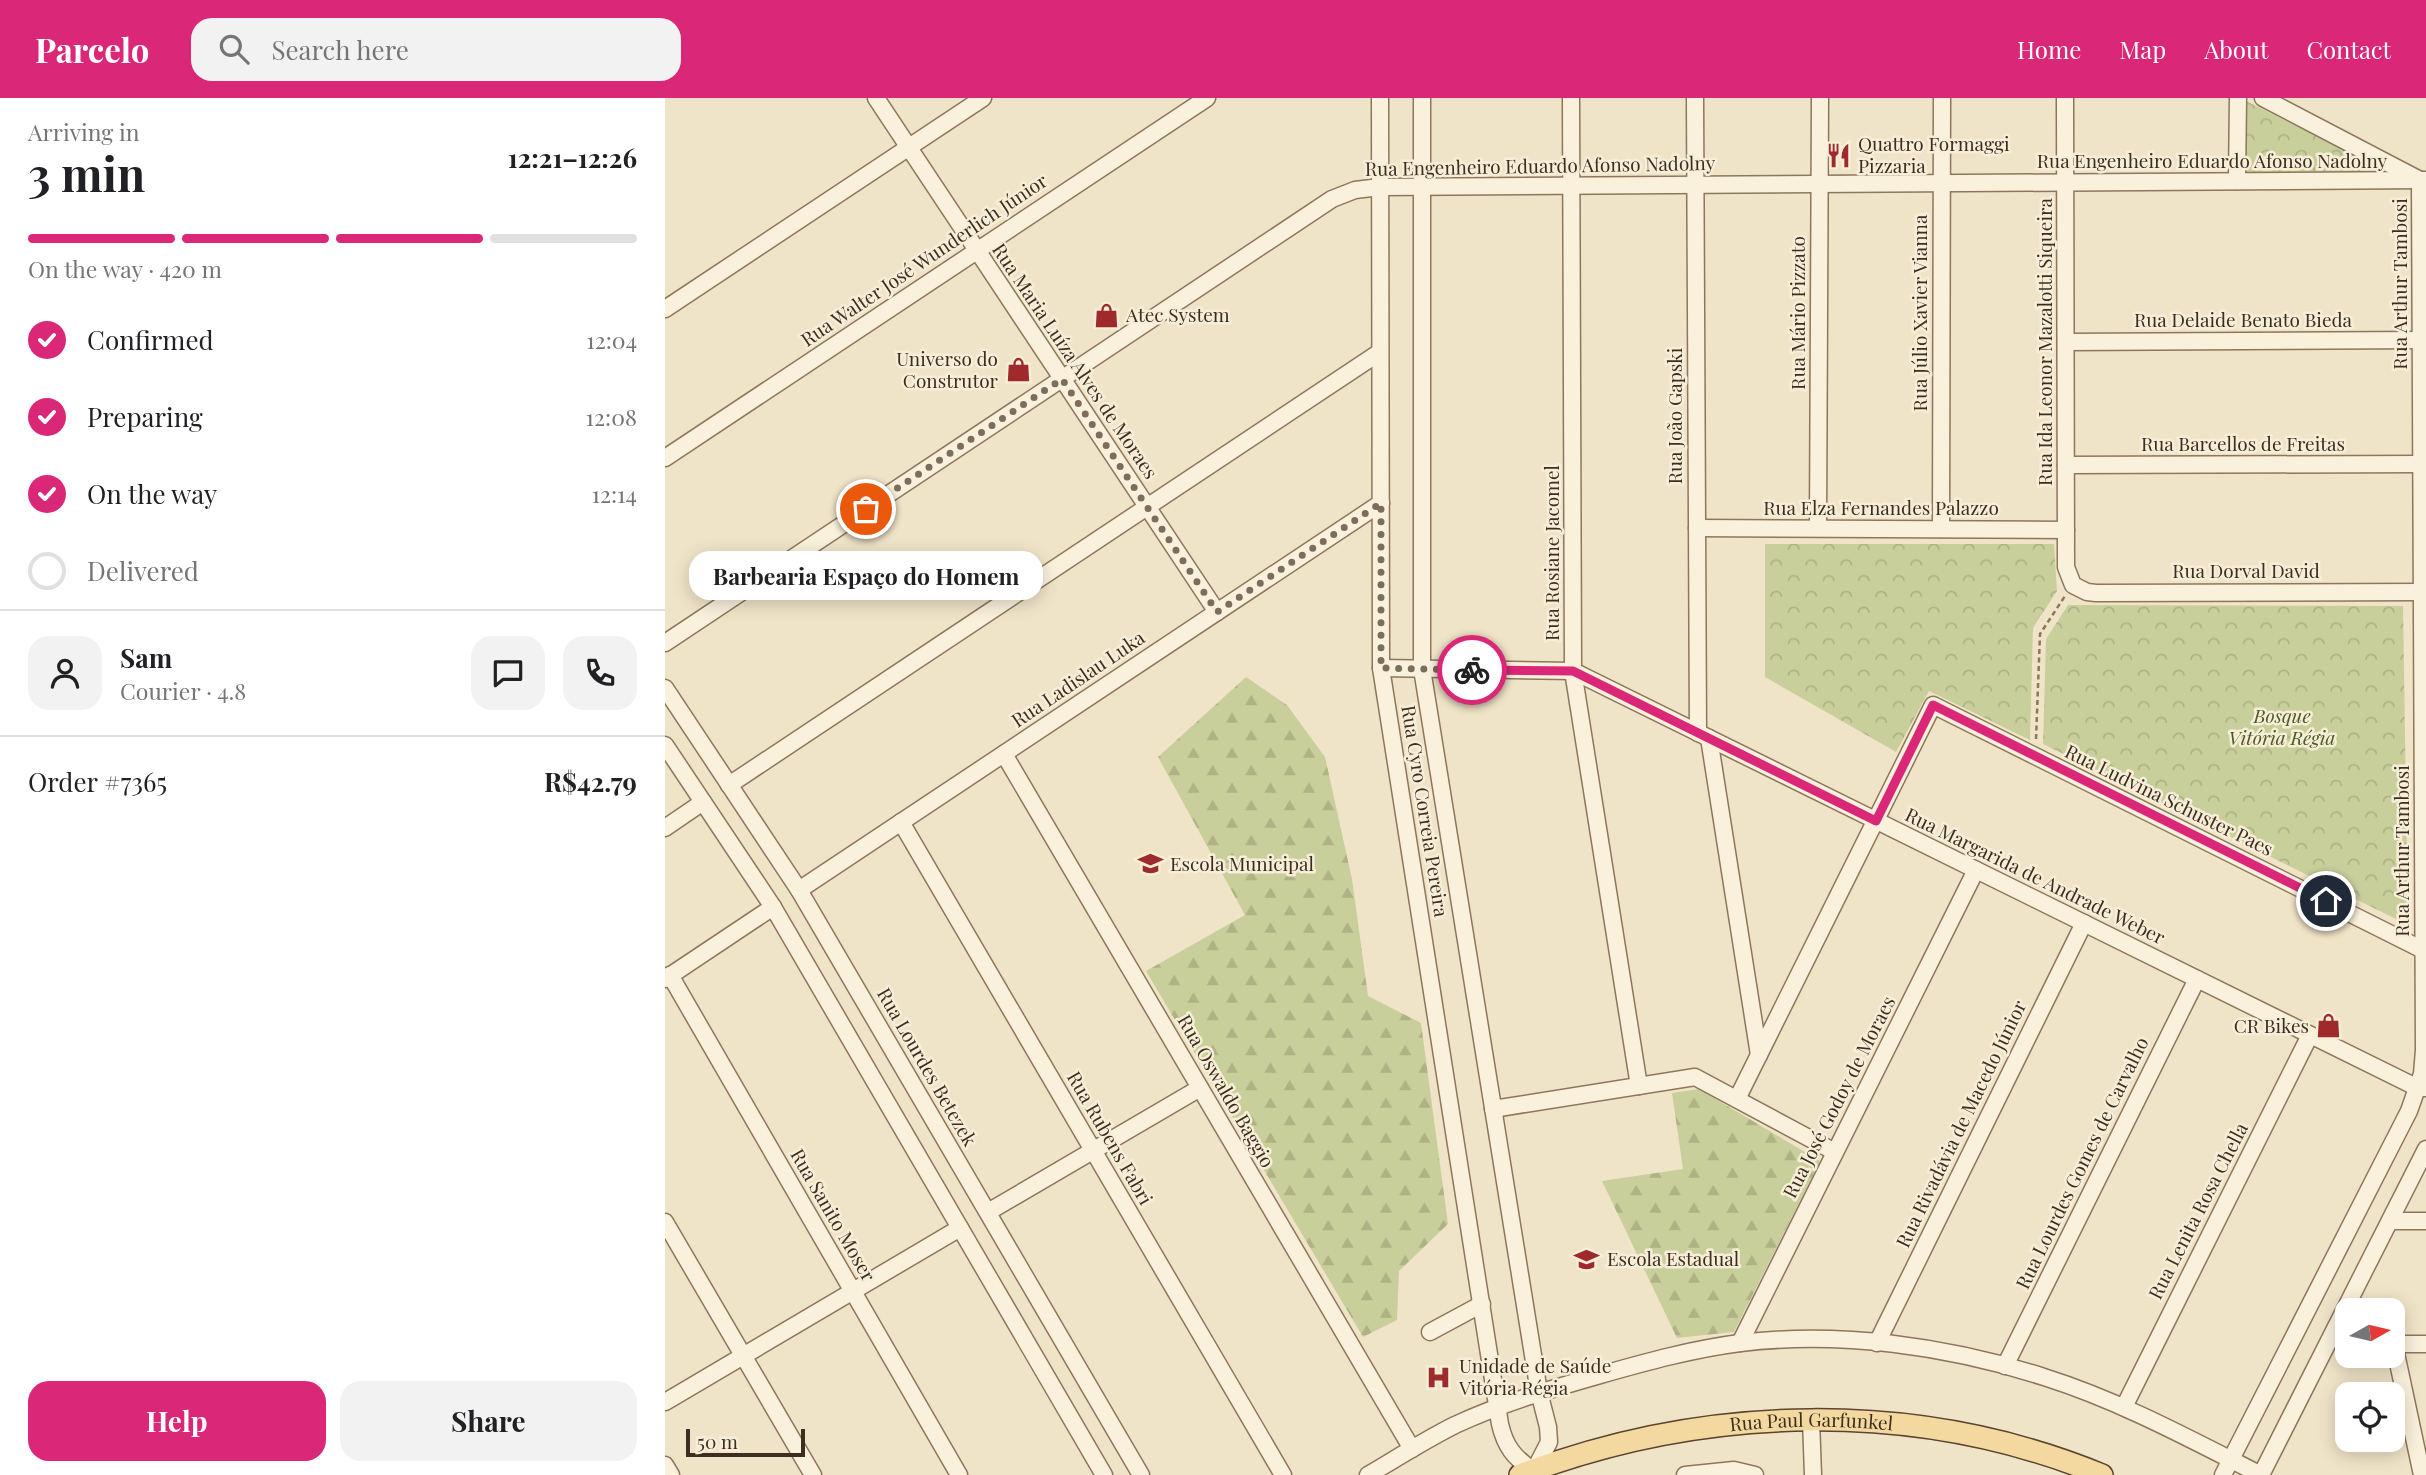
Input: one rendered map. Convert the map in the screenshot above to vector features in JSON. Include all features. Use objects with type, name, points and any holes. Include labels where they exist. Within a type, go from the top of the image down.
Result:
[{"type":"main road","name":"Rua Paul Garfunkel","points":[[1529,1474],[1610,1445],[1661,1434],[1739,1423],[1811,1420],[1898,1424],[1938,1429],[2018,1447],[2102,1475]]},
{"type":"street","name":"Rua Maria Luíza Alves de Moraes","points":[[876,98],[1217,612]]},
{"type":"street","points":[[665,309],[983,98]]},
{"type":"street","name":"Rua Walter José Wunderlich Júnior","points":[[665,458],[1206,98]]},
{"type":"street","name":"Rua Cyro Correia Pereira","points":[[1380,98],[1381,668],[1498,1407],[1504,1439],[1510,1452],[1529,1474],[1544,1455],[1549,1442],[1548,1427],[1539,1392],[1422,669],[1422,98]]},
{"type":"street","name":"Rua Rosiane Jacomel","points":[[1571,98],[1573,671],[1639,1086]]},
{"type":"street","name":"Rua João Gapski","points":[[1695,98],[1697,528],[1703,736],[1759,1055]]},
{"type":"street","name":"Rua Mário Pizzato","points":[[1818,528],[1819,98]]},
{"type":"street","name":"Rua Júlio Xavier Vianna","points":[[1941,529],[1942,98]]},
{"type":"street","name":"Rua Ida Leonor Mazalotti Siqueira","points":[[2065,98],[2066,567],[2073,585]]},
{"type":"street","points":[[2237,181],[2238,98]]},
{"type":"street","points":[[2263,98],[2423,180]]},
{"type":"street","name":"Rua Engenheiro Eduardo Afonso Nadolny","points":[[665,643],[1332,199],[1355,190],[1422,186],[2423,180]]},
{"type":"street","name":"Rua Arthur Tambosi","points":[[2223,1475],[2422,1088],[2423,180]]},
{"type":"street","name":"Rua Delaide Benato Bieda","points":[[2066,342],[2421,340]]},
{"type":"street","points":[[729,785],[1380,352]]},
{"type":"street","name":"Rua Barcellos de Freitas","points":[[2066,465],[2421,464]]},
{"type":"street","name":"Rua Ladislau Luka","points":[[799,890],[1381,503]]},
{"type":"street","name":"Rua Elza Fernandes Palazzo","points":[[1697,528],[2066,530]]},
{"type":"street","name":"Rua Dorval David","points":[[2073,585],[2096,593],[2422,592]]},
{"type":"street","name":"Rua Margarida de Andrade Weber","points":[[1381,668],[1573,671],[2422,1088]]},
{"type":"street","name":"Rua Lourdes Betezek","points":[[665,688],[799,890],[1141,1475]]},
{"type":"street","name":"Rua Ludvina Schuster Paes","points":[[1876,821],[1933,705],[2423,950]]},
{"type":"street","points":[[665,745],[773,907],[1104,1475]]},
{"type":"street","name":"Rua Oswaldo Baggio","points":[[1003,754],[1412,1449]]},
{"type":"street","points":[[665,828],[703,802]]},
{"type":"street","points":[[1737,1100],[1876,821]]},
{"type":"street","name":"Rua Rubens Fabri","points":[[901,822],[1283,1475]]},
{"type":"street","name":"Rua José Godoy de Moraes","points":[[1739,1343],[1976,870]]},
{"type":"street","points":[[668,977],[773,907]]},
{"type":"street","name":"Rua Rivadávia de Macedo Júnior","points":[[1877,1343],[2084,923]]},
{"type":"street","name":"Rua Sanito Moser","points":[[668,977],[959,1475]]},
{"type":"street","name":"Rua Lourdes Gomes de Carvalho","points":[[2005,1366],[2197,979]]},
{"type":"street","name":"Rua Lenita Rosa Chella","points":[[2124,1407],[2310,1035]]},
{"type":"street","points":[[1493,1109],[1695,1077],[1835,1152]]},
{"type":"street","points":[[988,1212],[1200,1088]]},
{"type":"street","points":[[1368,1475],[1454,1426],[1539,1392],[1668,1357],[1739,1343],[1802,1340],[1877,1343],[1919,1348],[2042,1376],[2124,1407],[2261,1475],[2426,1149]]},
{"type":"street","points":[[2390,1221],[2426,1221]]},
{"type":"street","points":[[665,1222],[813,1475]]},
{"type":"street","points":[[665,1402],[960,1228]]},
{"type":"street","points":[[1430,1332],[1482,1304]]},
{"type":"street","points":[[2327,1344],[2335,1344]]},
{"type":"street","points":[[2405,1344],[2426,1344]]},
{"type":"street","points":[[2398,1368],[2422,1475]]},
{"type":"street","points":[[1811,1420],[1813,1475]]},
{"type":"street","points":[[665,1465],[671,1475]]},
{"type":"street","points":[[1685,1475],[1734,1470],[1755,1475]]},
{"type":"path","points":[[2035,757],[2040,634],[2073,585]]},
{"type":"green space","points":[[2246,101],[2386,171],[2246,172]]},
{"type":"green space","points":[[1765,544],[2054,544],[2057,591],[2033,628],[2030,740],[1929,691],[1896,752],[1765,677]]},
{"type":"green space","name":"Bosque Vitória Régia","points":[[2068,605],[2403,606],[2408,925],[2043,744],[2046,639]]},
{"type":"green space","points":[[1246,677],[1287,705],[1325,757],[1352,879],[1368,996],[1421,1023],[1448,1224],[1399,1271],[1397,1320],[1363,1337],[1146,971],[1245,915],[1158,757]]},
{"type":"green space","points":[[1699,1089],[1820,1161],[1734,1332],[1677,1338],[1602,1181],[1683,1169],[1672,1093]]},
{"type":"way so far","points":[[866,509],[1062,379],[1217,612],[1381,503],[1381,668],[1472,670]]},
{"type":"place","name":"Quattro Formaggi Pizzaria","points":[[1838,155]]},
{"type":"place","name":"Atec System","points":[[1106,315]]},
{"type":"place","name":"Universo do Construtor","points":[[1018,370]]},
{"type":"place","name":"Barbearia Espaço do Homem","points":[[866,509]]},
{"type":"place","name":"Escola Municipal","points":[[1150,864]]},
{"type":"place","name":"CR Bikes","points":[[2329,1026]]},
{"type":"place","name":"Escola Estadual","points":[[1587,1259]]},
{"type":"place","name":"Unidade de Saúde Vitória Régia","points":[[1439,1377]]},
{"type":"route","points":[[1472,670],[1573,671],[1876,821],[1933,705],[2326,901]]}]
